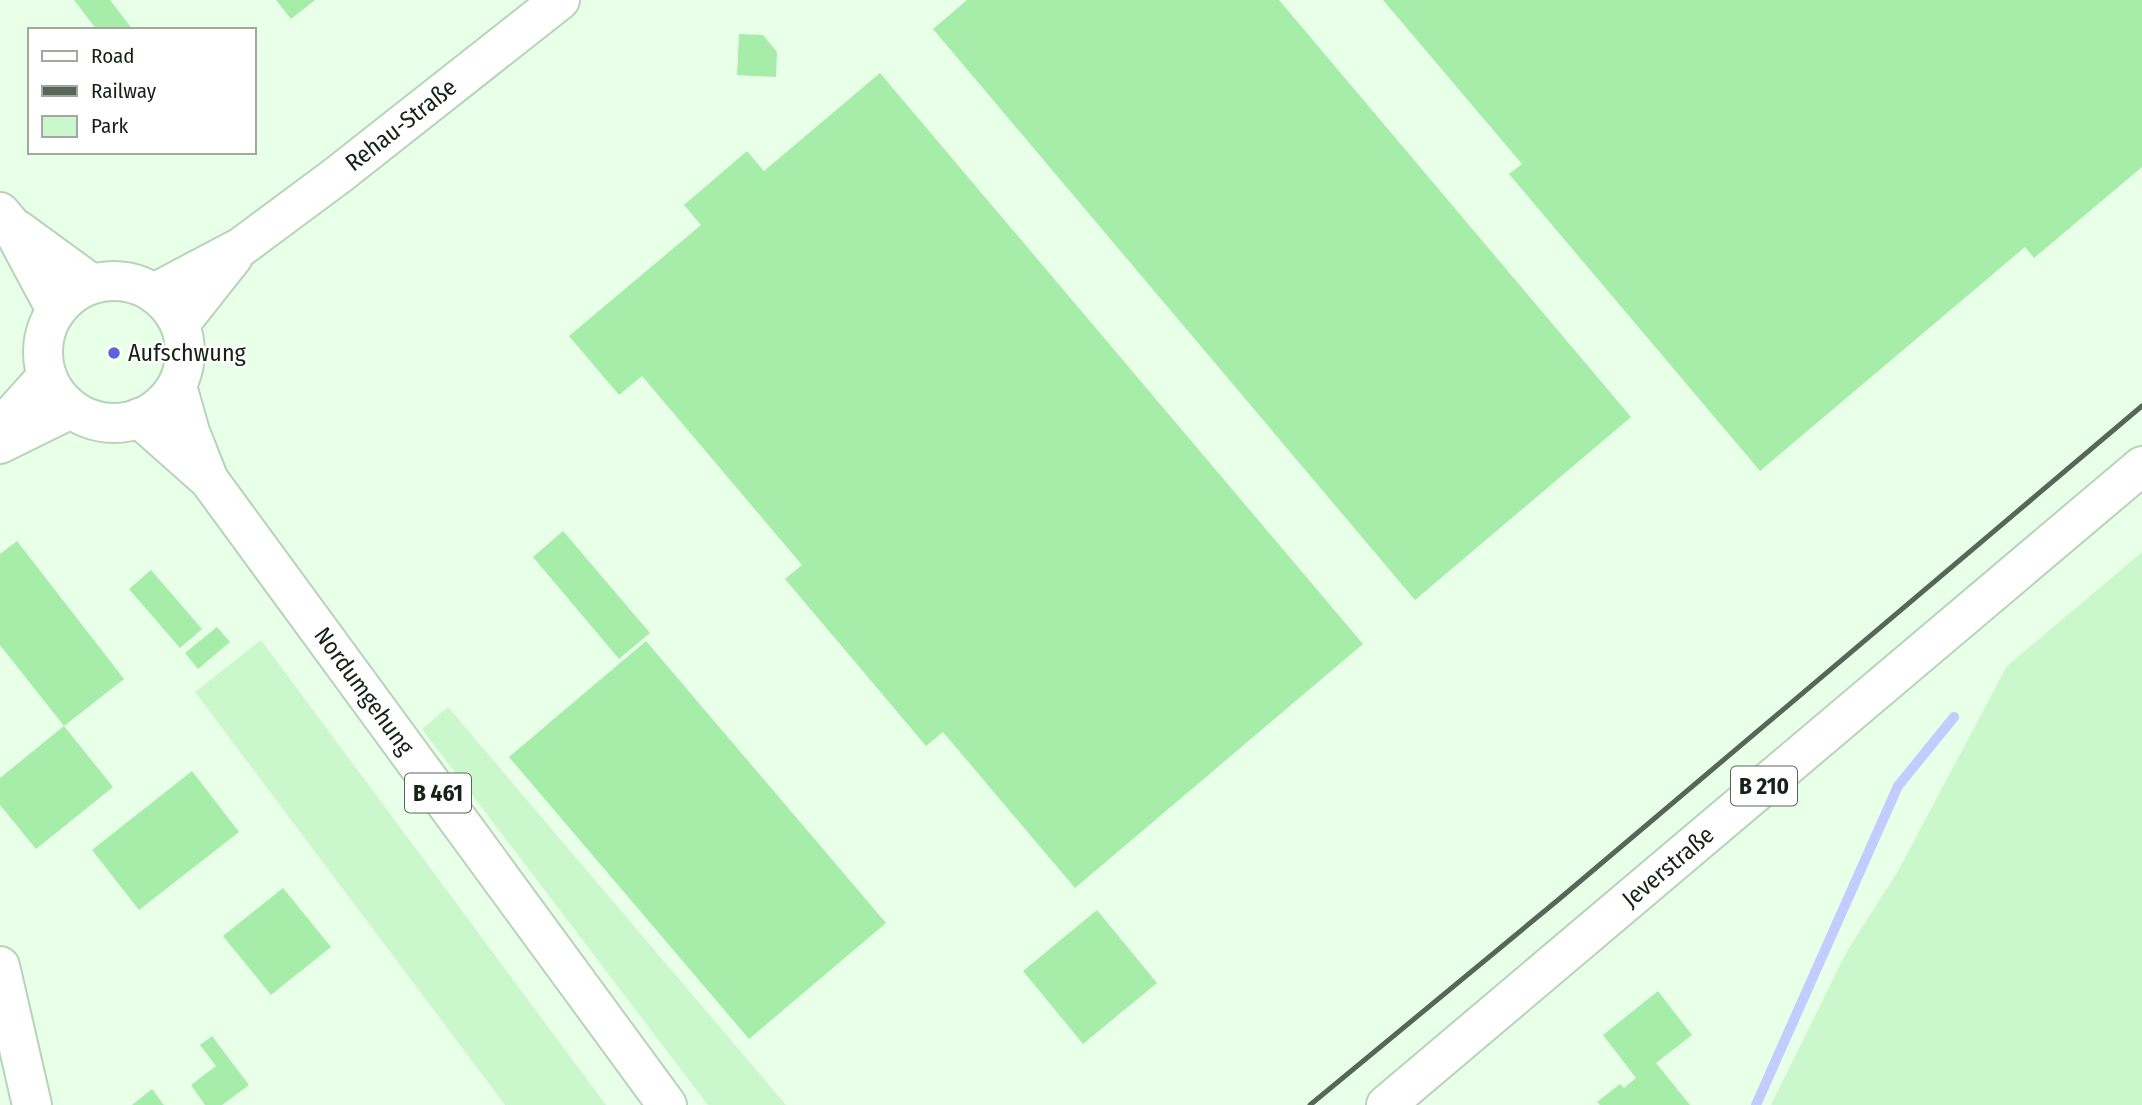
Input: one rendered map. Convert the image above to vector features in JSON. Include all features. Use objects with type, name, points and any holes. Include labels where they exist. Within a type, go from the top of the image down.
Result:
[{"type":"main road","name":"Rehau-Straße","points":[[153,293],[241,247],[560,0]]},
{"type":"main road","points":[[5,218],[92,284]]},
{"type":"main road","points":[[5,218],[56,310]]},
{"type":"main road","name":"Rehau-Straße","points":[[180,324],[241,247]]},
{"type":"main road","points":[[177,386],[160,405],[139,418],[118,423],[95,421],[71,409],[57,395],[47,376],[43,354],[46,331],[56,310],[72,295],[92,284],[113,281],[134,284],[153,293],[180,324]]},
{"type":"main road","name":"Nordumgehung","points":[[180,324],[185,346],[185,366],[177,386],[190,432],[209,480]]},
{"type":"main road","points":[[0,428],[47,376]]},
{"type":"main road","points":[[0,444],[71,409]]},
{"type":"main road","name":"Nordumgehung","points":[[139,418],[209,480],[667,1105]]},
{"type":"main road","name":"Jeverstraße","points":[[1386,1105],[2142,466]]},
{"type":"main road","points":[[0,966],[32,1105]]},
{"type":"green space","points":[[2142,552],[2142,1105],[1771,1105],[1847,951],[1898,871],[2007,666]]},
{"type":"green space","points":[[261,640],[606,1105],[505,1105],[195,692]]},
{"type":"green space","points":[[448,707],[786,1105],[708,1105],[422,729]]},
{"type":"building","points":[[74,0],[110,0],[131,28],[95,28]]},
{"type":"building","points":[[276,0],[315,0],[291,19]]},
{"type":"building","points":[[967,0],[1279,0],[1631,417],[1415,600],[933,29]]},
{"type":"building","points":[[1383,0],[2142,0],[2142,167],[2034,258],[2025,247],[1760,471],[1509,174],[1522,164]]},
{"type":"building","points":[[739,34],[763,35],[777,52],[776,77],[737,75]]},
{"type":"building","points":[[880,73],[1363,644],[1075,888],[943,732],[926,746],[785,579],[802,565],[642,376],[619,395],[569,336],[701,225],[684,205],[747,151],[764,171]]},
{"type":"building","points":[[563,531],[650,633],[619,659],[533,557]]},
{"type":"building","points":[[17,541],[124,679],[64,726],[0,645],[0,554]]},
{"type":"building","points":[[151,570],[202,629],[180,648],[129,589]]},
{"type":"building","points":[[217,627],[230,642],[198,669],[185,653]]},
{"type":"building","points":[[646,641],[886,923],[749,1039],[509,757]]},
{"type":"building","points":[[64,726],[113,787],[36,849],[0,805],[0,778]]},
{"type":"building","points":[[192,771],[239,832],[139,910],[92,850]]},
{"type":"building","points":[[283,888],[331,947],[271,995],[223,936]]},
{"type":"building","points":[[1097,910],[1157,983],[1083,1044],[1023,971]]},
{"type":"building","points":[[1658,991],[1692,1035],[1656,1063],[1690,1105],[1600,1105],[1597,1102],[1620,1084],[1624,1088],[1636,1078],[1603,1035]]},
{"type":"building","points":[[212,1036],[249,1085],[222,1105],[205,1105],[191,1085],[216,1066],[200,1045]]},
{"type":"building","points":[[152,1089],[164,1105],[132,1105]]},
{"type":"waterway","points":[[1756,1105],[1898,786],[1954,717]]},
{"type":"railway","points":[[1310,1105],[1558,900],[2142,406]]},
{"type":"place","name":"Aufschwung","points":[[114,353]]}]
